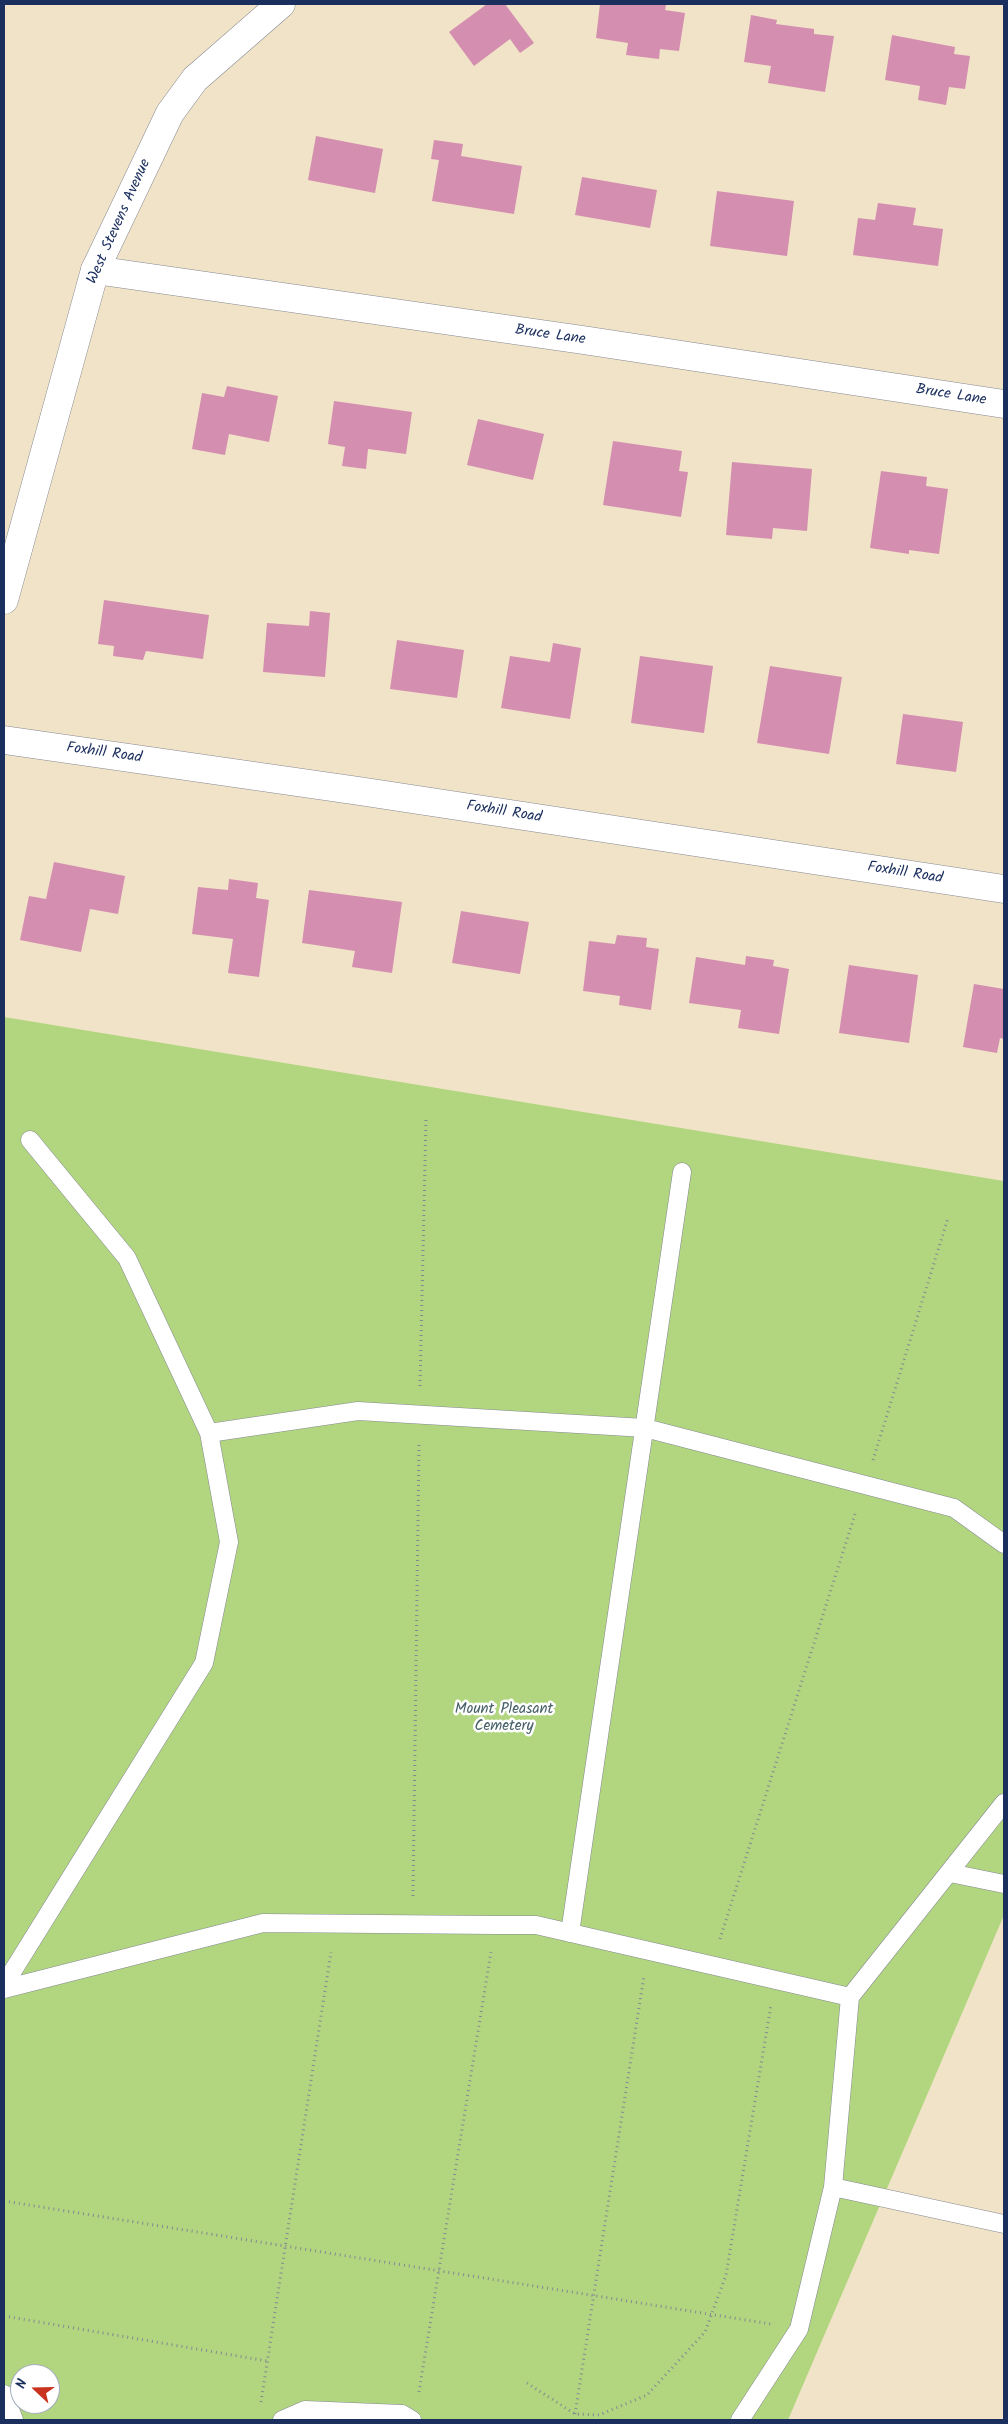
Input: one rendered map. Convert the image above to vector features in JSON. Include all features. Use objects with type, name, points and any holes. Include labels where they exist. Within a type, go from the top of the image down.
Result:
[{"type":"street","name":"West Stevens Avenue","points":[[4,600],[95,270],[170,113],[195,79],[281,4]]},
{"type":"street","name":"Bruce Lane","points":[[95,270],[583,340],[1004,404]]},
{"type":"street","name":"Foxhill Road","points":[[4,740],[360,791],[1004,889]]},
{"type":"lane","points":[[4,1985],[204,1663],[229,1542],[209,1433],[127,1258],[30,1140]]},
{"type":"lane","points":[[570,1933],[682,1172]]},
{"type":"lane","points":[[209,1433],[358,1411],[645,1428],[954,1508],[1004,1544]]},
{"type":"lane","points":[[740,2420],[799,2329],[833,2187],[850,1997],[950,1874],[1004,1803]]},
{"type":"lane","points":[[950,1874],[1004,1884]]},
{"type":"lane","points":[[4,1989],[263,1923],[536,1925],[850,1997]]},
{"type":"lane","points":[[833,2187],[1004,2224]]},
{"type":"lane","points":[[4,2394],[14,2420]]},
{"type":"lane","points":[[282,2420],[305,2410],[402,2414],[412,2420]]},
{"type":"path","points":[[413,1924],[419,1414],[426,1118]]},
{"type":"path","points":[[712,1965],[948,1218]]},
{"type":"path","points":[[260,2403],[336,1924]]},
{"type":"path","points":[[418,2402],[496,1925]]},
{"type":"path","points":[[575,2414],[648,1951]]},
{"type":"path","points":[[527,2383],[575,2414],[599,2415],[647,2395],[705,2332],[726,2276],[775,1980]]},
{"type":"path","points":[[4,2201],[799,2329]]},
{"type":"path","points":[[4,2316],[267,2361]]},
{"type":"green space","name":"Mount Pleasant Cemetery","points":[[4,1017],[1004,1181],[1004,1915],[788,2420],[4,2420]]},
{"type":"building","points":[[487,4],[505,4],[534,43],[520,53],[510,39],[474,66],[449,32]]},
{"type":"building","points":[[600,4],[659,4],[666,5],[665,10],[685,13],[679,51],[660,49],[659,59],[626,55],[628,43],[596,38]]},
{"type":"building","points":[[751,15],[777,20],[776,24],[814,29],[814,34],[834,36],[825,92],[768,83],[771,66],[744,62]]},
{"type":"building","points":[[892,35],[955,47],[954,54],[970,56],[965,89],[949,87],[946,105],[918,100],[920,86],[885,80]]},
{"type":"building","points":[[316,136],[383,149],[375,193],[308,180]]},
{"type":"building","points":[[434,140],[463,144],[461,156],[522,166],[514,214],[432,201],[439,160],[431,159]]},
{"type":"building","points":[[582,177],[657,190],[650,228],[575,215]]},
{"type":"building","points":[[717,191],[794,201],[787,256],[710,246]]},
{"type":"building","points":[[878,203],[916,208],[913,225],[943,229],[938,266],[853,255],[858,218],[875,220]]},
{"type":"building","points":[[227,386],[278,396],[269,442],[229,434],[225,455],[192,449],[202,393],[224,397]]},
{"type":"building","points":[[334,401],[412,412],[406,454],[368,449],[366,469],[342,466],[345,447],[328,444]]},
{"type":"building","points":[[478,419],[544,434],[533,480],[467,465]]},
{"type":"building","points":[[613,441],[682,451],[679,471],[688,472],[681,517],[603,505]]},
{"type":"building","points":[[732,462],[812,469],[807,531],[773,528],[772,539],[726,535]]},
{"type":"building","points":[[881,471],[927,477],[926,486],[948,489],[939,554],[909,550],[909,554],[870,548]]},
{"type":"building","points":[[104,600],[209,615],[203,659],[146,651],[143,660],[113,656],[114,646],[98,644]]},
{"type":"building","points":[[310,611],[330,613],[325,677],[263,672],[267,623],[309,626]]},
{"type":"building","points":[[397,640],[464,650],[457,698],[390,689]]},
{"type":"building","points":[[553,643],[581,648],[570,719],[501,708],[510,656],[550,662]]},
{"type":"building","points":[[640,656],[713,666],[704,733],[631,723]]},
{"type":"building","points":[[770,666],[842,677],[829,754],[757,743]]},
{"type":"building","points":[[903,714],[963,722],[956,772],[896,764]]},
{"type":"building","points":[[54,862],[125,876],[118,914],[90,909],[81,952],[20,940],[29,896],[46,899]]},
{"type":"building","points":[[229,879],[258,883],[256,898],[269,900],[259,977],[228,973],[233,939],[192,934],[198,887],[228,890]]},
{"type":"building","points":[[309,890],[402,902],[392,973],[352,967],[355,951],[302,943]]},
{"type":"building","points":[[461,911],[529,922],[520,974],[452,963]]},
{"type":"building","points":[[617,935],[647,938],[646,947],[659,949],[651,1010],[619,1005],[620,996],[583,991],[589,941],[615,944]]},
{"type":"building","points":[[746,956],[774,960],[773,966],[789,969],[779,1034],[738,1028],[741,1010],[689,1003],[696,957],[745,965]]},
{"type":"building","points":[[849,965],[918,975],[909,1043],[839,1033]]},
{"type":"building","points":[[974,984],[1004,989],[1004,1039],[1000,1038],[997,1053],[963,1047]]}]
